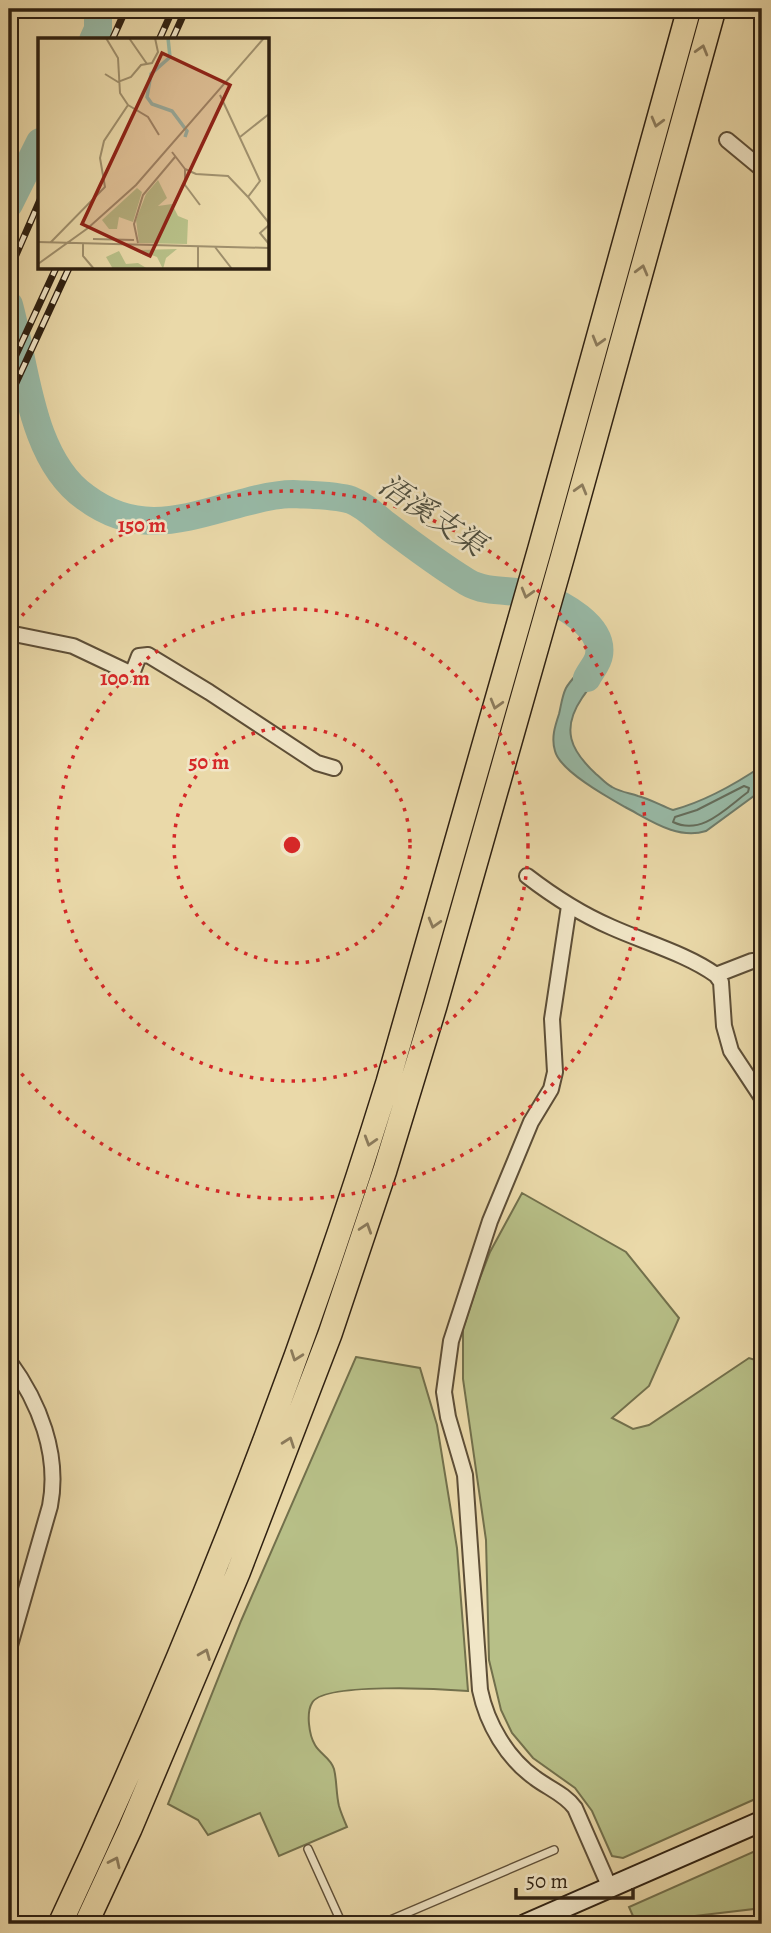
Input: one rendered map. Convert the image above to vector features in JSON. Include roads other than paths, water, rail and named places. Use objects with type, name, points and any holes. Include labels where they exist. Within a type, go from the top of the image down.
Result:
[{"type":"main road","points":[[60,1924],[109,1819],[174,1667],[254,1470],[336,1245],[388,1082],[515,638],[689,9]]},
{"type":"main road","points":[[86,1924],[136,1816],[238,1573],[354,1264],[411,1088],[563,555],[714,9]]},
{"type":"main road","points":[[526,1924],[762,1821]]},
{"type":"street","points":[[727,140],[762,169]]},
{"type":"street","points":[[9,633],[73,646],[132,674],[139,656],[148,655],[317,764],[334,768]]},
{"type":"street","points":[[527,876],[591,918],[638,937],[716,975],[721,982],[724,1026],[731,1051],[762,1098]]},
{"type":"street","points":[[569,906],[552,1019],[554,1081],[531,1122],[490,1221],[451,1341],[444,1392],[448,1417],[465,1475],[483,1707],[494,1730],[514,1759],[533,1777],[570,1801],[575,1808],[610,1888]]},
{"type":"street","points":[[716,975],[751,961],[762,961]]},
{"type":"street","points":[[9,1362],[25,1383],[40,1416],[54,1469],[50,1506],[9,1649]]},
{"type":"lane","points":[[309,1849],[342,1924]]},
{"type":"lane","points":[[381,1924],[554,1850]]},
{"type":"water","points":[[605,640],[603,664],[576,709],[570,729],[575,748],[596,774],[615,789],[673,810],[719,792],[762,766],[762,790],[706,831],[685,833],[654,823],[625,807],[585,783],[566,767],[555,751],[553,741],[564,694],[588,659],[591,647]]},
{"type":"waterway","name":"浯溪支渠","points":[[94,38],[98,29],[98,9]]},
{"type":"waterway","name":"浯溪支渠","points":[[9,204],[38,146]]},
{"type":"waterway","name":"浯溪支渠","points":[[9,305],[33,409],[52,459],[67,480],[85,497],[105,510],[145,521],[184,518],[281,495],[322,495],[351,500],[365,507],[467,582],[484,589],[539,596],[579,617],[588,625],[599,644],[596,664],[587,678]]},
{"type":"railway","points":[[113,38],[126,9]]},
{"type":"railway","points":[[160,38],[173,9]]},
{"type":"railway","points":[[173,38],[186,9]]},
{"type":"railway","points":[[9,271],[38,205]]},
{"type":"railway","points":[[9,370],[55,270]]},
{"type":"railway","points":[[9,398],[68,270]]}]
